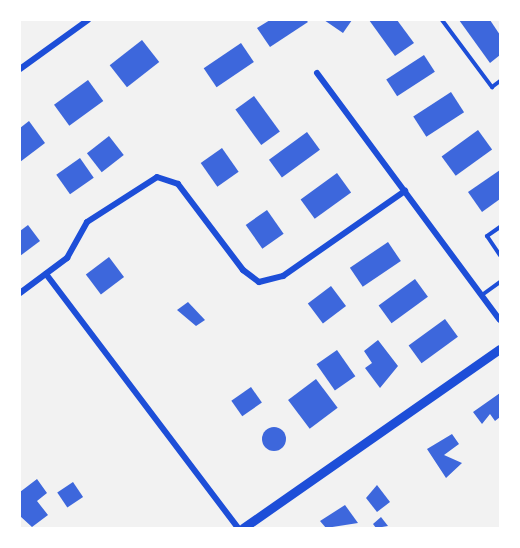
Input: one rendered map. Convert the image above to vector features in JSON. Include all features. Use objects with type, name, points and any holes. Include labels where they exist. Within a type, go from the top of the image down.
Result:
[{"type":"street","points":[[20,69],[88,20]]},
{"type":"street","points":[[317,73],[501,320]]},
{"type":"street","points":[[20,293],[67,258],[87,222],[141,184],[171,179],[243,270],[267,282],[288,273],[405,191]]},
{"type":"street","points":[[46,274],[238,528]]},
{"type":"street","points":[[243,528],[501,349]]},
{"type":"lane","points":[[441,20],[492,87],[501,81]]},
{"type":"lane","points":[[501,227],[487,236],[501,255]]},
{"type":"lane","points":[[482,295],[501,282]]},
{"type":"building","points":[[270,20],[306,20],[308,22],[270,47],[257,28]]},
{"type":"building","points":[[324,20],[352,20],[343,33]]},
{"type":"building","points":[[369,20],[397,20],[414,43],[395,56]]},
{"type":"building","points":[[459,20],[490,20],[500,35],[500,55],[490,63]]},
{"type":"building","points":[[142,40],[159,62],[127,87],[110,65]]},
{"type":"building","points":[[241,43],[254,62],[217,87],[204,68]]},
{"type":"building","points":[[424,55],[435,72],[397,96],[386,80]]},
{"type":"building","points":[[88,80],[103,101],[69,126],[54,105]]},
{"type":"building","points":[[451,92],[464,112],[426,137],[413,117]]},
{"type":"building","points":[[254,96],[280,132],[261,145],[235,110]]},
{"type":"building","points":[[29,121],[45,143],[20,162],[20,128]]},
{"type":"building","points":[[478,130],[492,149],[456,176],[442,156]]},
{"type":"building","points":[[307,132],[320,150],[282,177],[269,160]]},
{"type":"building","points":[[109,136],[124,155],[102,172],[87,153]]},
{"type":"building","points":[[222,148],[239,172],[217,187],[201,163]]},
{"type":"building","points":[[80,158],[94,178],[70,194],[56,175]]},
{"type":"building","points":[[500,170],[500,199],[482,212],[468,192]]},
{"type":"building","points":[[337,173],[351,192],[315,219],[301,199]]},
{"type":"building","points":[[267,210],[284,234],[262,249],[246,225]]},
{"type":"building","points":[[28,225],[40,241],[20,256],[20,231]]},
{"type":"building","points":[[388,242],[401,261],[363,287],[350,268]]},
{"type":"building","points":[[109,257],[124,277],[101,294],[86,274]]},
{"type":"building","points":[[415,279],[428,297],[392,323],[379,305]]},
{"type":"building","points":[[331,286],[346,306],[323,323],[308,303]]},
{"type":"building","points":[[188,302],[205,320],[196,326],[177,310]]},
{"type":"building","points":[[445,319],[458,337],[422,363],[409,345]]},
{"type":"building","points":[[378,340],[398,366],[380,388],[365,368],[372,363],[364,351]]},
{"type":"building","points":[[337,350],[355,376],[335,391],[317,364]]},
{"type":"building","points":[[316,379],[338,408],[310,429],[288,400]]},
{"type":"building","points":[[251,387],[262,403],[242,416],[231,401]]},
{"type":"building","points":[[500,393],[500,417],[495,421],[490,414],[482,424],[473,412]]},
{"type":"building","points":[[274,427],[279,428],[285,434],[285,444],[279,450],[274,451],[269,450],[263,444],[262,439],[263,434],[269,428]]},
{"type":"building","points":[[452,434],[459,444],[444,455],[462,463],[446,478],[427,449]]},
{"type":"building","points":[[37,479],[47,493],[37,501],[48,515],[32,527],[20,516],[20,492]]},
{"type":"building","points":[[73,482],[83,497],[67,508],[57,493]]},
{"type":"building","points":[[377,485],[390,502],[377,512],[366,498]]},
{"type":"building","points":[[345,505],[358,523],[326,528],[320,521]]},
{"type":"building","points":[[381,517],[388,526],[376,528],[373,524]]}]
